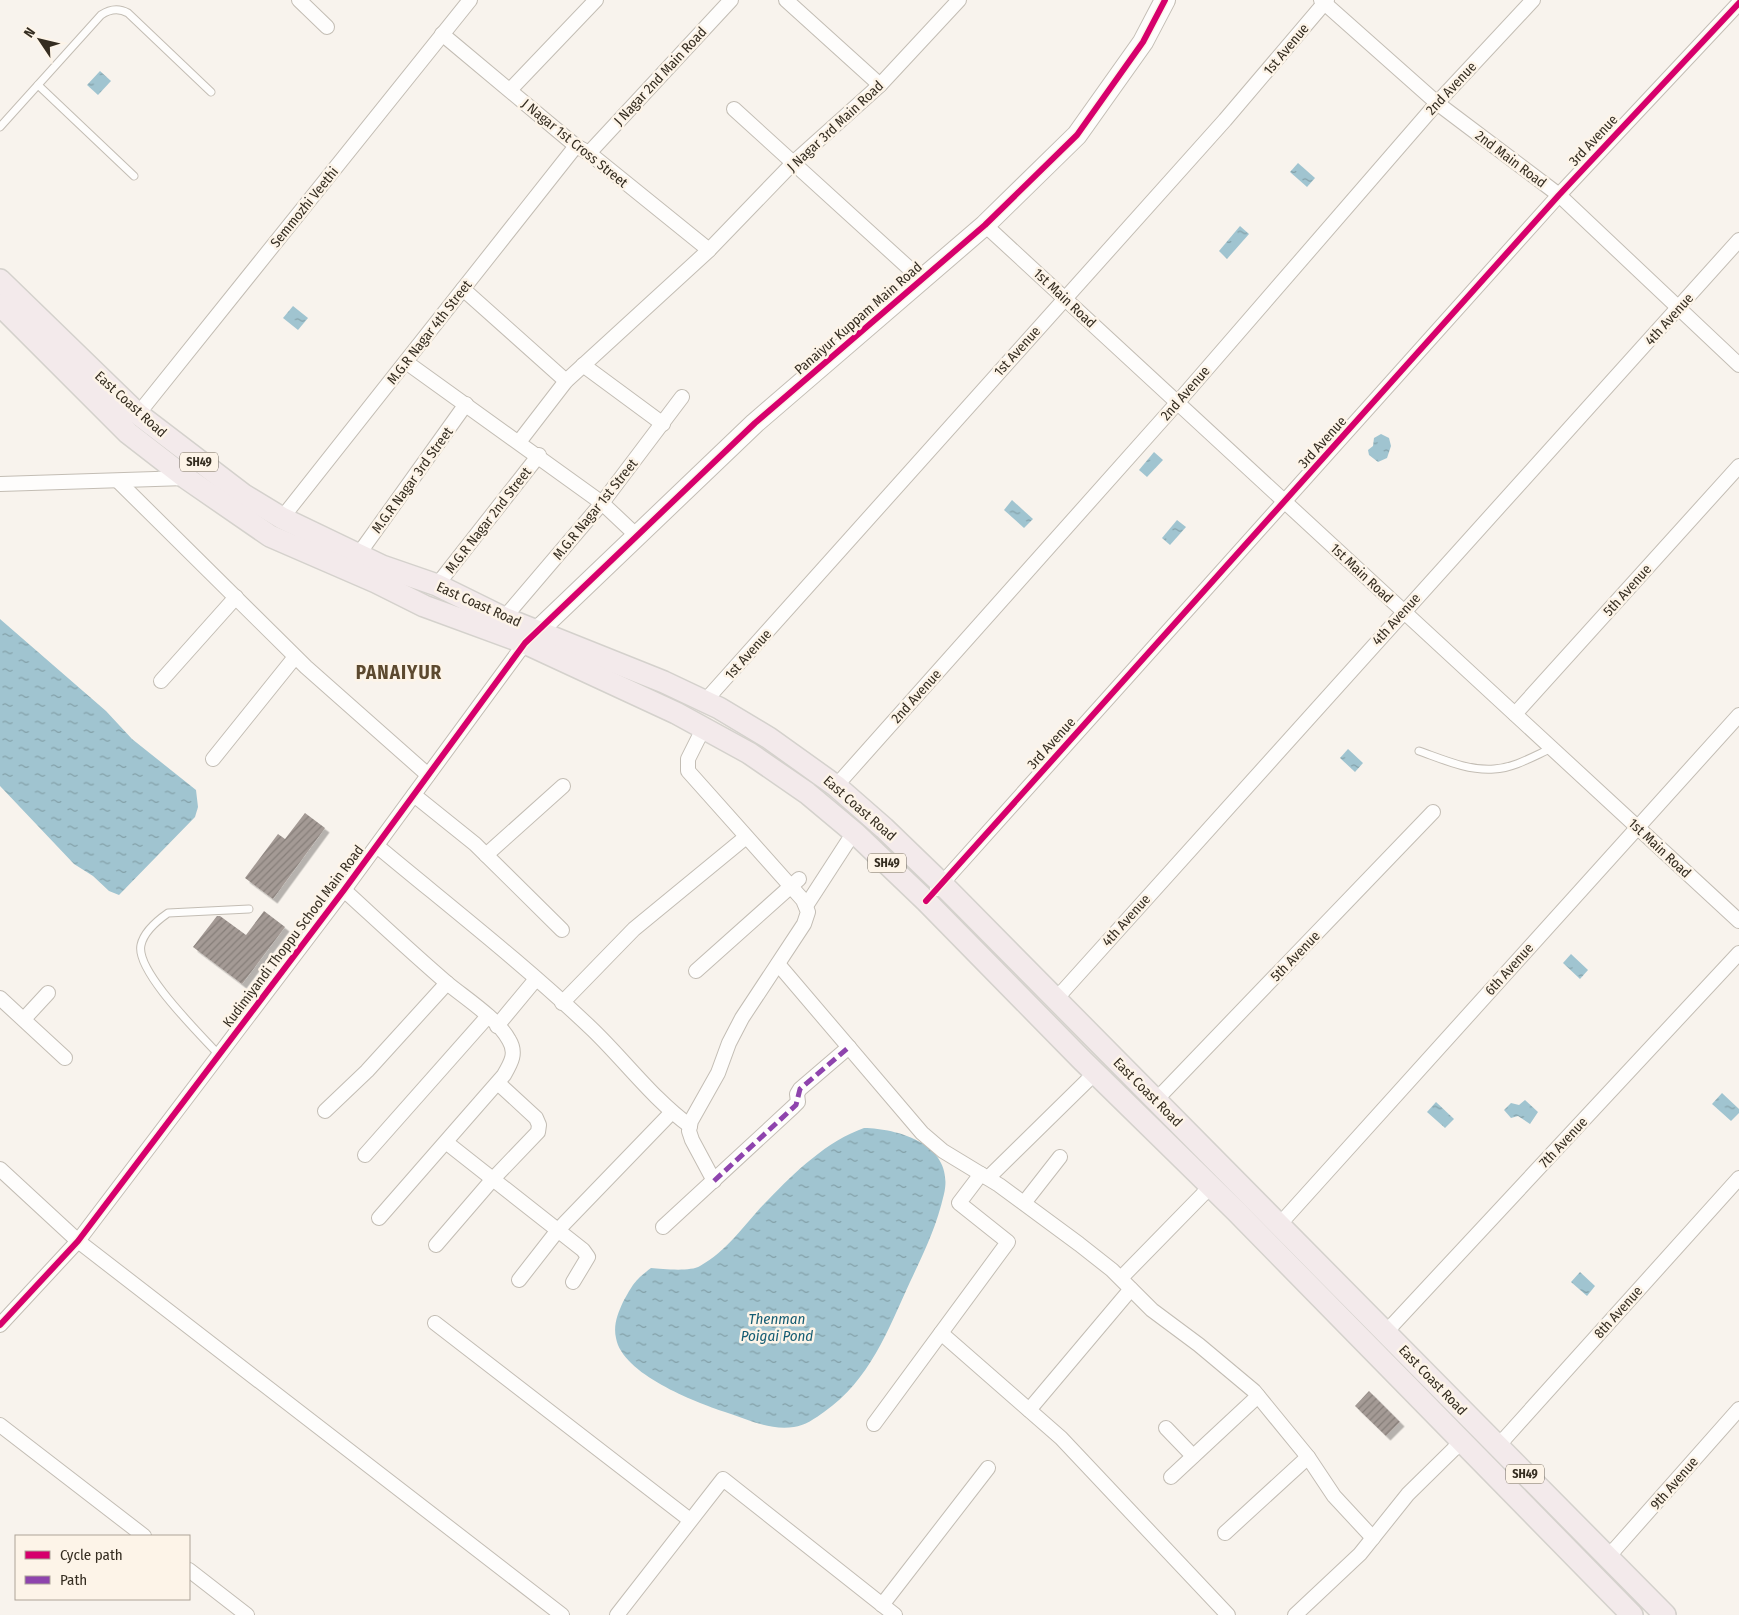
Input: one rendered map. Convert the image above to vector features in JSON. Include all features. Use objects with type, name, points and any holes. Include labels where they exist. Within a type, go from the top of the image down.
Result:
[{"type":"main road","name":"East Coast Road","points":[[0,280],[138,414],[244,495],[282,518],[358,555],[382,566],[437,585],[504,618],[531,636],[704,727],[778,772],[854,832],[926,901],[1095,1073],[1211,1186],[1280,1225],[1665,1615]]},
{"type":"main road","name":"East Coast Road","points":[[0,305],[128,433],[186,478],[270,536],[376,582],[424,606],[531,636],[705,701],[769,738],[836,786],[884,828],[942,884],[1156,1100],[1244,1204],[1462,1441],[1632,1615]]},
{"type":"street","points":[[298,0],[327,27]]},
{"type":"street","name":"Semmozhi Veethi","points":[[138,414],[470,0]]},
{"type":"street","points":[[510,90],[596,0]]},
{"type":"street","name":"J Nagar 2nd Main Road","points":[[582,150],[732,0]]},
{"type":"street","points":[[786,0],[880,85]]},
{"type":"street","name":"J Nagar 3rd Main Road","points":[[519,442],[566,381],[709,250],[793,163],[880,85],[960,0]]},
{"type":"street","name":"Panaiyur Kuppam Main Road","points":[[531,636],[755,423],[985,225],[1076,135],[1143,42],[1164,0]]},
{"type":"street","name":"2nd Avenue","points":[[836,786],[1178,402],[1437,103],[1533,0]]},
{"type":"street","name":"2nd Main Road","points":[[1324,1],[1437,103],[1559,195],[1739,365]]},
{"type":"street","name":"1st Avenue","points":[[705,701],[1225,120],[1324,1]]},
{"type":"street","name":"3rd Avenue","points":[[926,901],[1559,195],[1739,3]]},
{"type":"street","name":"J Nagar 1st Cross Street","points":[[442,34],[582,150],[709,250]]},
{"type":"street","points":[[734,109],[922,280]]},
{"type":"street","name":"M.G.R Nagar 4th Street","points":[[282,518],[463,289],[582,150]]},
{"type":"street","name":"1st Main Road","points":[[985,225],[1739,921]]},
{"type":"street","name":"4th Avenue","points":[[1056,999],[1403,611],[1739,240]]},
{"type":"street","points":[[463,289],[566,381]]},
{"type":"street","points":[[406,362],[539,455],[602,503],[636,535]]},
{"type":"street","points":[[583,365],[664,424]]},
{"type":"street","name":"M.G.R Nagar 1st Street","points":[[504,618],[602,503],[664,424],[682,397]]},
{"type":"street","name":"M.G.R Nagar 3rd Street","points":[[358,555],[466,404]]},
{"type":"street","name":"M.G.R Nagar 2nd Street","points":[[437,585],[539,455]]},
{"type":"street","name":"5th Avenue","points":[[1515,714],[1739,466]]},
{"type":"street","points":[[0,484],[186,478]]},
{"type":"street","points":[[118,481],[295,656],[428,775]]},
{"type":"street","points":[[162,681],[236,597]]},
{"type":"street","name":"Kudimiyandi Thoppu School Main Road","points":[[0,1325],[78,1241],[344,890],[531,636]]},
{"type":"street","points":[[213,759],[295,656]]},
{"type":"street","name":"6th Avenue","points":[[1280,1225],[1739,715]]},
{"type":"street","points":[[704,727],[688,759],[688,771],[746,837],[795,883],[808,912],[804,924],[742,1018],[729,1043],[718,1073],[690,1126],[692,1140],[714,1180]]},
{"type":"street","points":[[486,855],[563,786]]},
{"type":"street","points":[[414,795],[486,855],[562,930]]},
{"type":"street","name":"5th Avenue","points":[[1156,1100],[1434,812]]},
{"type":"street","points":[[806,906],[854,832]]},
{"type":"street","points":[[562,1003],[634,929],[746,837]]},
{"type":"street","points":[[376,846],[536,979],[593,1030],[671,1113],[690,1126]]},
{"type":"street","points":[[696,971],[795,883]]},
{"type":"street","points":[[344,890],[493,1021],[509,1038],[514,1050],[513,1060],[498,1082],[447,1143],[379,1218]]},
{"type":"street","name":"7th Avenue","points":[[1386,1332],[1739,953]]},
{"type":"street","points":[[778,964],[922,1133],[952,1158],[985,1176],[1024,1203],[1121,1278],[1152,1310],[1199,1345],[1258,1396],[1308,1457],[1334,1496],[1373,1538]]},
{"type":"street","points":[[365,1155],[493,1021],[536,979]]},
{"type":"street","points":[[325,1110],[367,1071],[447,982]]},
{"type":"street","points":[[24,1019],[48,993]]},
{"type":"street","points":[[0,998],[65,1058]]},
{"type":"street","points":[[663,1227],[796,1105],[800,1089],[849,1047]]},
{"type":"street","points":[[874,1424],[1008,1242],[959,1203],[985,1176],[1095,1073]]},
{"type":"street","points":[[436,1245],[492,1180],[533,1138],[539,1125],[536,1118],[498,1082]]},
{"type":"street","points":[[519,1280],[558,1230],[671,1113]]},
{"type":"street","points":[[447,1143],[587,1254],[586,1262],[573,1282]]},
{"type":"street","points":[[1024,1203],[1060,1157]]},
{"type":"street","points":[[0,1169],[78,1241],[562,1615]]},
{"type":"street","name":"8th Avenue","points":[[1498,1446],[1739,1178]]},
{"type":"street","points":[[1121,1278],[1211,1186]]},
{"type":"street","points":[[1029,1410],[1131,1289]]},
{"type":"street","points":[[436,1323],[690,1520]]},
{"type":"street","points":[[941,1333],[1060,1438],[1228,1615]]},
{"type":"street","points":[[1171,1476],[1258,1396]]},
{"type":"street","name":"9th Avenue","points":[[1608,1557],[1739,1409]]},
{"type":"street","points":[[0,1425],[143,1535]]},
{"type":"street","points":[[1166,1428],[1193,1456]]},
{"type":"street","points":[[1295,1615],[1360,1554],[1408,1494],[1462,1441]]},
{"type":"street","points":[[1225,1533],[1308,1457]]},
{"type":"street","points":[[882,1605],[988,1468]]},
{"type":"street","points":[[617,1615],[722,1479],[895,1615]]},
{"type":"street","points":[[190,1571],[247,1615]]},
{"type":"lane","points":[[0,127],[102,15],[118,10],[128,13],[211,92]]},
{"type":"lane","points":[[38,85],[134,176]]},
{"type":"lane","points":[[1419,752],[1465,767],[1494,770],[1515,764],[1552,748]]},
{"type":"lane","points":[[219,1056],[167,998],[151,976],[142,959],[141,945],[147,933],[168,913],[249,909]]},
{"type":"water","points":[[100,71],[111,81],[98,95],[87,85]]},
{"type":"water","points":[[1298,163],[1315,178],[1307,187],[1290,172]]},
{"type":"water","points":[[1240,226],[1249,234],[1227,259],[1219,251]]},
{"type":"water","points":[[293,306],[308,318],[298,330],[283,318]]},
{"type":"water","points":[[1381,434],[1389,438],[1391,446],[1387,458],[1378,462],[1369,455],[1368,450],[1373,446],[1374,438]]},
{"type":"water","points":[[1154,452],[1163,460],[1147,477],[1139,470]]},
{"type":"water","points":[[1012,500],[1033,519],[1024,528],[1004,510]]},
{"type":"water","points":[[1177,520],[1186,527],[1170,545],[1162,538]]},
{"type":"water","points":[[0,619],[106,711],[132,739],[196,790],[198,807],[195,817],[119,895],[109,891],[93,876],[74,864],[0,786]]},
{"type":"water","points":[[1348,749],[1363,763],[1355,772],[1340,758]]},
{"type":"water","points":[[1571,954],[1588,970],[1580,979],[1563,963]]},
{"type":"water","points":[[1722,1093],[1739,1109],[1739,1113],[1731,1121],[1712,1104]]},
{"type":"water","points":[[1525,1100],[1538,1112],[1530,1124],[1518,1116],[1511,1118],[1504,1110],[1511,1103],[1519,1105]]},
{"type":"water","points":[[1436,1102],[1454,1119],[1445,1128],[1427,1112]]},
{"type":"water","name":"Thenman Poigai Pond","points":[[864,1128],[894,1132],[922,1143],[934,1152],[941,1164],[945,1177],[944,1194],[930,1239],[885,1336],[866,1369],[854,1385],[817,1417],[802,1425],[785,1428],[767,1426],[750,1421],[679,1394],[645,1375],[631,1363],[621,1351],[616,1338],[615,1328],[623,1302],[638,1279],[651,1268],[690,1269],[696,1268],[710,1260],[728,1244],[800,1168],[824,1149]]},
{"type":"water","points":[[1580,1272],[1595,1286],[1587,1296],[1571,1282]]},
{"type":"building","points":[[305,813],[325,828],[273,899],[245,878],[278,834],[285,839]]},
{"type":"building","points":[[264,911],[285,927],[242,984],[193,947],[217,916],[220,916],[246,935]]},
{"type":"building","points":[[1369,1391],[1400,1422],[1386,1436],[1355,1406]]},
{"type":"marked path","points":[[714,1181],[796,1105],[800,1089],[849,1047]]},
{"type":"cycle path","points":[[0,1325],[78,1241],[344,890],[525,643],[755,423],[985,225],[1077,135],[1143,42],[1165,0]]},
{"type":"cycle path","points":[[926,901],[1559,195],[1739,3]]},
{"type":"district","name":"PANAIYUR","points":[[399,672]]}]
